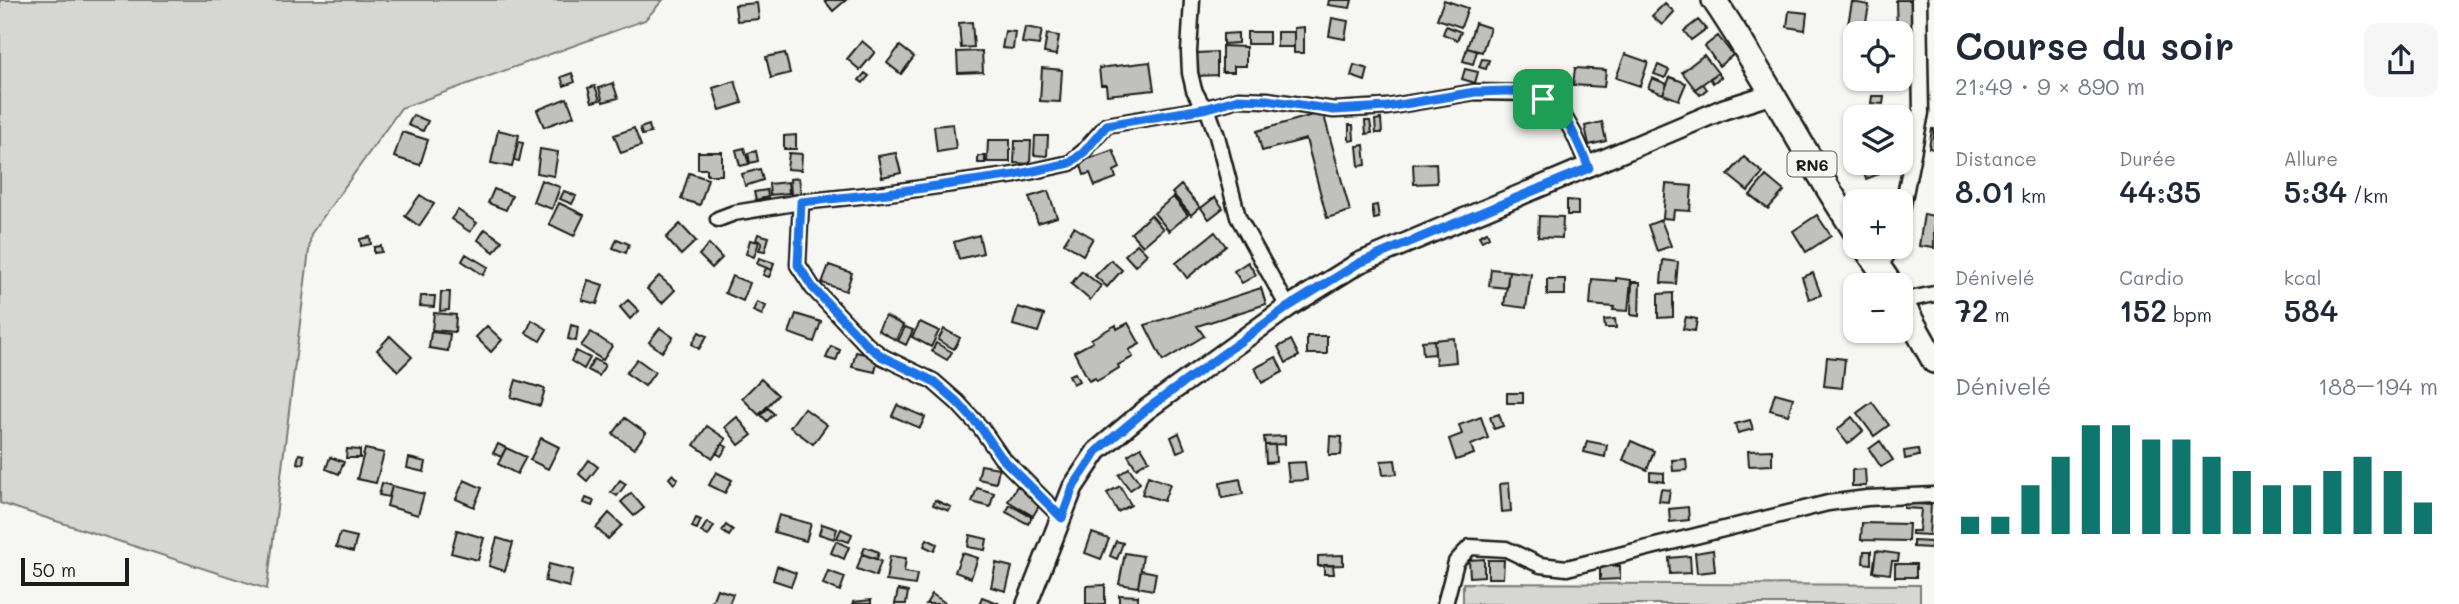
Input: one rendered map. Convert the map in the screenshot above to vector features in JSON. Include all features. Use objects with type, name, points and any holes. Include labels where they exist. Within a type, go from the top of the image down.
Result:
[{"type":"highway","name":"RN6","points":[[1714,0],[1743,42],[1821,180],[1843,213]]},
{"type":"highway","points":[[1913,323],[1934,361]]},
{"type":"main road","points":[[1027,604],[1073,487],[1097,451],[1147,409],[1288,307],[1359,263],[1589,168],[1724,108],[1772,94]]},
{"type":"street","points":[[1192,0],[1189,74],[1194,90],[1201,103],[1208,108],[1238,217],[1288,307]]},
{"type":"street","points":[[1906,189],[1921,113],[1919,0]]},
{"type":"street","points":[[718,219],[734,213],[801,202],[1002,177],[1070,163],[1084,152],[1107,125],[1208,108],[1238,99],[1267,100],[1334,110],[1387,107],[1475,92],[1530,93],[1559,108],[1589,168]]},
{"type":"street","points":[[801,202],[798,265],[813,288],[868,346],[883,357],[933,381],[957,402],[981,428],[1001,457],[1062,518]]},
{"type":"street","points":[[1913,298],[1934,294]]},
{"type":"street","points":[[1445,604],[1457,562],[1470,547],[1506,549],[1540,565],[1567,568],[1828,503],[1934,495]]},
{"type":"shaded area","points":[[0,0],[663,0],[645,20],[401,108],[311,234],[267,589],[0,503]]},
{"type":"shaded area","points":[[1463,583],[1920,585],[1920,604],[1463,604]]},
{"type":"building","points":[[824,0],[846,0],[833,11]]},
{"type":"building","points":[[1329,0],[1352,0],[1350,8],[1328,5]]},
{"type":"building","points":[[1444,0],[1468,8],[1461,27],[1437,19]]},
{"type":"building","points":[[1896,0],[1912,0],[1912,21],[1897,21]]},
{"type":"building","points":[[1852,2],[1869,5],[1866,21],[1849,21]]},
{"type":"building","points":[[757,3],[759,19],[737,21],[735,5]]},
{"type":"building","points":[[1665,3],[1674,12],[1662,25],[1652,16]]},
{"type":"building","points":[[1789,11],[1807,13],[1805,30],[1787,27]]},
{"type":"building","points":[[1332,18],[1348,21],[1345,39],[1329,36]]},
{"type":"building","points":[[1698,20],[1706,29],[1691,40],[1684,31]]},
{"type":"building","points":[[972,22],[974,47],[961,48],[959,23]]},
{"type":"building","points":[[1475,23],[1490,28],[1482,52],[1467,48]]},
{"type":"building","points":[[1446,26],[1461,32],[1457,40],[1443,34]]},
{"type":"building","points":[[1025,27],[1042,30],[1039,45],[1022,43]]},
{"type":"building","points":[[1304,27],[1304,53],[1294,53],[1294,28]]},
{"type":"building","points":[[1005,31],[1015,32],[1013,49],[1002,48]]},
{"type":"building","points":[[1247,32],[1269,32],[1269,44],[1247,44]]},
{"type":"building","points":[[1277,32],[1294,32],[1294,47],[1277,47]]},
{"type":"building","points":[[1238,33],[1238,43],[1223,44],[1223,34]]},
{"type":"building","points":[[1047,34],[1059,36],[1056,55],[1044,53]]},
{"type":"building","points":[[1718,36],[1733,55],[1719,66],[1705,46]]},
{"type":"building","points":[[862,41],[875,52],[860,70],[847,59]]},
{"type":"building","points":[[900,46],[914,57],[901,74],[887,63]]},
{"type":"building","points":[[1222,46],[1246,47],[1246,66],[1234,66],[1234,72],[1222,72]]},
{"type":"building","points":[[1467,48],[1477,51],[1473,64],[1463,61]]},
{"type":"building","points":[[982,51],[983,72],[958,73],[957,52]]},
{"type":"building","points":[[1217,52],[1217,75],[1197,76],[1197,53]]},
{"type":"building","points":[[785,53],[790,73],[771,78],[766,57]]},
{"type":"building","points":[[1625,54],[1648,62],[1640,86],[1616,78]]},
{"type":"building","points":[[1704,55],[1718,73],[1695,89],[1682,72]]},
{"type":"building","points":[[1482,59],[1489,60],[1486,69],[1479,67]]},
{"type":"building","points":[[1150,62],[1154,90],[1107,95],[1106,85],[1101,85],[1099,68]]},
{"type":"building","points":[[1354,65],[1368,69],[1365,81],[1351,76]]},
{"type":"building","points":[[1658,65],[1669,70],[1665,78],[1654,74]]},
{"type":"building","points":[[1042,68],[1062,70],[1060,102],[1040,101]]},
{"type":"building","points":[[1575,68],[1606,70],[1604,87],[1573,85]]},
{"type":"building","points":[[1465,69],[1478,72],[1475,83],[1462,79]]},
{"type":"building","points":[[572,73],[575,82],[564,86],[561,77]]},
{"type":"building","points":[[865,73],[869,76],[863,83],[859,80]]},
{"type":"building","points":[[1718,73],[1721,77],[1713,83],[1710,78]]},
{"type":"building","points":[[1670,77],[1686,83],[1679,100],[1663,94]]},
{"type":"building","points":[[1652,78],[1667,84],[1663,94],[1648,88]]},
{"type":"building","points":[[735,81],[742,103],[720,110],[713,88]]},
{"type":"building","points":[[613,83],[618,98],[603,102],[599,88]]},
{"type":"building","points":[[1703,84],[1707,89],[1700,95],[1695,89]]},
{"type":"building","points":[[595,86],[600,100],[592,102],[588,88]]},
{"type":"building","points":[[1872,96],[1884,96],[1883,104],[1871,103]]},
{"type":"building","points":[[567,98],[574,116],[544,127],[537,110]]},
{"type":"building","points":[[1323,112],[1350,211],[1327,218],[1306,139],[1262,151],[1257,131]]},
{"type":"building","points":[[413,115],[428,121],[423,131],[408,125]]},
{"type":"building","points":[[1381,119],[1382,133],[1376,133],[1375,120]]},
{"type":"building","points":[[1365,121],[1370,121],[1372,133],[1366,134]]},
{"type":"building","points":[[1602,122],[1606,141],[1589,145],[1585,126]]},
{"type":"building","points":[[953,124],[956,149],[937,152],[934,126]]},
{"type":"building","points":[[649,125],[651,133],[642,135],[640,128]]},
{"type":"building","points":[[1349,125],[1353,125],[1354,140],[1349,141]]},
{"type":"building","points":[[634,128],[641,146],[621,153],[614,135]]},
{"type":"building","points":[[1934,129],[1934,149],[1929,148]]},
{"type":"building","points":[[498,130],[519,135],[512,167],[491,163]]},
{"type":"building","points":[[402,132],[428,140],[420,165],[394,157]]},
{"type":"building","points":[[796,135],[796,149],[784,149],[784,136]]},
{"type":"building","points":[[1035,136],[1048,136],[1047,156],[1034,155]]},
{"type":"building","points":[[988,140],[1010,140],[1010,162],[987,162]]},
{"type":"building","points":[[1015,141],[1031,141],[1030,164],[1014,163]]},
{"type":"building","points":[[518,142],[523,143],[519,161],[514,160]]},
{"type":"building","points":[[1364,145],[1366,165],[1359,166],[1357,146]]},
{"type":"building","points":[[744,148],[749,164],[740,166],[736,150]]},
{"type":"building","points":[[540,149],[558,152],[554,176],[537,173]]},
{"type":"building","points":[[1113,150],[1120,168],[1114,171],[1116,178],[1095,186],[1090,173],[1084,175],[1080,162]]},
{"type":"building","points":[[756,151],[758,161],[750,163],[748,153]]},
{"type":"building","points":[[698,152],[722,152],[722,175],[707,175],[707,169],[698,169]]},
{"type":"building","points":[[789,153],[802,154],[801,170],[787,169]]},
{"type":"building","points":[[896,153],[901,173],[882,177],[878,156]]},
{"type":"building","points":[[978,156],[985,156],[985,163],[978,163]]},
{"type":"building","points":[[1744,157],[1763,173],[1748,191],[1728,175]]},
{"type":"building","points":[[1436,163],[1437,183],[1414,184],[1413,164]]},
{"type":"building","points":[[760,169],[763,180],[745,186],[742,174]]},
{"type":"building","points":[[689,173],[708,179],[700,205],[681,199]]},
{"type":"building","points":[[1766,176],[1784,191],[1768,209],[1750,195]]},
{"type":"building","points":[[799,178],[801,194],[791,195],[790,179]]},
{"type":"building","points":[[541,180],[560,187],[552,209],[533,202]]},
{"type":"building","points":[[788,182],[789,193],[770,195],[769,184]]},
{"type":"building","points":[[1666,184],[1692,186],[1690,211],[1674,210],[1673,219],[1663,218]]},
{"type":"building","points":[[1181,185],[1200,207],[1191,215],[1172,193]]},
{"type":"building","points":[[494,189],[512,196],[506,210],[488,203]]},
{"type":"building","points":[[767,190],[768,197],[756,200],[754,192]]},
{"type":"building","points":[[564,191],[576,196],[572,204],[560,199]]},
{"type":"building","points":[[1048,191],[1057,217],[1038,223],[1029,197]]},
{"type":"building","points":[[420,195],[434,204],[419,226],[405,216]]},
{"type":"building","points":[[1173,197],[1188,215],[1169,231],[1154,213]]},
{"type":"building","points":[[1215,197],[1223,208],[1209,219],[1201,208]]},
{"type":"building","points":[[1567,200],[1578,201],[1578,215],[1567,215]]},
{"type":"building","points":[[559,203],[584,215],[574,236],[549,224]]},
{"type":"building","points":[[1377,205],[1379,218],[1374,219],[1372,206]]},
{"type":"building","points":[[458,210],[477,223],[470,232],[451,219]]},
{"type":"building","points":[[1924,214],[1934,216],[1934,248],[1919,246]]},
{"type":"building","points":[[1151,215],[1163,229],[1143,246],[1131,233]]},
{"type":"building","points":[[1817,215],[1831,236],[1806,252],[1793,231]]},
{"type":"building","points":[[1539,216],[1563,217],[1562,238],[1538,237]]},
{"type":"building","points":[[1661,220],[1671,246],[1657,251],[1648,225]]},
{"type":"building","points":[[680,224],[696,241],[681,255],[666,238]]},
{"type":"building","points":[[1074,227],[1093,238],[1083,255],[1064,243]]},
{"type":"building","points":[[485,229],[502,241],[494,252],[478,240]]},
{"type":"building","points":[[1215,232],[1226,246],[1187,278],[1176,263]]},
{"type":"building","points":[[1487,232],[1489,237],[1482,241],[1479,236]]},
{"type":"building","points":[[758,234],[769,237],[765,251],[759,250],[762,242],[756,240]]},
{"type":"building","points":[[979,235],[983,253],[959,259],[954,242]]},
{"type":"building","points":[[370,237],[371,244],[361,246],[360,239]]},
{"type":"building","points":[[617,239],[629,244],[626,253],[613,248]]},
{"type":"building","points":[[750,240],[759,242],[754,257],[746,254]]},
{"type":"building","points":[[709,244],[722,258],[712,268],[699,255]]},
{"type":"building","points":[[1137,244],[1147,254],[1135,266],[1125,255]]},
{"type":"building","points":[[381,246],[382,252],[374,253],[374,247]]},
{"type":"building","points":[[466,254],[488,267],[483,275],[462,261]]},
{"type":"building","points":[[759,258],[774,263],[772,270],[757,264]]},
{"type":"building","points":[[1111,260],[1122,270],[1107,287],[1095,276]]},
{"type":"building","points":[[1663,260],[1678,262],[1676,284],[1661,283]]},
{"type":"building","points":[[1248,262],[1256,275],[1242,283],[1234,271]]},
{"type":"building","points":[[829,265],[852,273],[846,291],[822,283]]},
{"type":"building","points":[[766,268],[772,270],[769,277],[763,275]]},
{"type":"building","points":[[1491,269],[1509,271],[1507,288],[1489,286]]},
{"type":"building","points":[[1082,271],[1101,286],[1090,300],[1071,284]]},
{"type":"building","points":[[1509,271],[1531,274],[1526,308],[1504,305]]},
{"type":"building","points":[[1813,273],[1821,295],[1809,299],[1802,277]]},
{"type":"building","points":[[659,276],[675,290],[662,303],[647,289]]},
{"type":"building","points":[[732,276],[750,283],[743,301],[725,293]]},
{"type":"building","points":[[1616,278],[1631,280],[1628,311],[1590,305],[1592,279],[1616,281]]},
{"type":"building","points":[[1547,279],[1565,279],[1565,295],[1547,295]]},
{"type":"building","points":[[588,280],[603,285],[597,304],[582,300]]},
{"type":"building","points":[[1632,282],[1640,282],[1639,316],[1631,315]]},
{"type":"building","points":[[1261,288],[1266,304],[1197,326],[1204,336],[1163,361],[1145,325]]},
{"type":"building","points":[[441,292],[450,292],[449,310],[440,311]]},
{"type":"building","points":[[1673,293],[1673,317],[1658,318],[1658,294]]},
{"type":"building","points":[[421,296],[435,296],[434,307],[420,306]]},
{"type":"building","points":[[628,300],[639,311],[630,319],[620,307]]},
{"type":"building","points":[[757,302],[766,306],[762,315],[753,311]]},
{"type":"building","points":[[1018,307],[1044,315],[1038,332],[1013,325]]},
{"type":"building","points":[[434,313],[456,315],[455,332],[432,330]]},
{"type":"building","points":[[796,314],[821,322],[814,342],[789,333]]},
{"type":"building","points":[[885,316],[903,325],[896,340],[878,330]]},
{"type":"building","points":[[1686,317],[1697,319],[1695,331],[1683,329]]},
{"type":"building","points":[[1615,319],[1616,328],[1605,328],[1604,320]]},
{"type":"building","points":[[532,320],[547,329],[540,341],[526,333]]},
{"type":"building","points":[[920,322],[939,331],[931,347],[912,337]]},
{"type":"building","points":[[1128,323],[1140,344],[1129,350],[1133,357],[1097,381],[1095,378],[1089,381],[1074,352],[1116,325],[1117,329]]},
{"type":"building","points":[[571,325],[578,327],[576,341],[568,339]]},
{"type":"building","points":[[487,326],[502,340],[491,352],[476,337]]},
{"type":"building","points":[[905,327],[913,330],[906,345],[898,341]]},
{"type":"building","points":[[660,328],[673,337],[662,352],[649,342]]},
{"type":"building","points":[[944,329],[960,338],[954,349],[938,340]]},
{"type":"building","points":[[431,332],[450,334],[448,351],[429,348]]},
{"type":"building","points":[[591,332],[612,346],[603,360],[581,346]]},
{"type":"building","points":[[699,332],[707,336],[699,349],[692,344]]},
{"type":"building","points":[[390,336],[412,357],[398,371],[377,350]]},
{"type":"building","points":[[1307,336],[1327,336],[1327,354],[1307,354]]},
{"type":"building","points":[[1454,338],[1456,362],[1436,364],[1434,340]]},
{"type":"building","points":[[1291,340],[1299,356],[1286,363],[1278,347]]},
{"type":"building","points":[[1434,340],[1435,354],[1423,355],[1422,341]]},
{"type":"building","points":[[936,343],[952,352],[947,360],[932,351]]},
{"type":"building","points":[[831,346],[840,350],[836,361],[826,358]]},
{"type":"building","points":[[576,351],[590,358],[584,369],[571,361]]},
{"type":"building","points":[[856,352],[878,357],[875,372],[852,367]]},
{"type":"building","points":[[1276,357],[1283,372],[1262,383],[1255,368]]},
{"type":"building","points":[[1827,357],[1845,359],[1842,388],[1824,386]]},
{"type":"building","points":[[594,359],[605,365],[599,376],[588,370]]},
{"type":"building","points":[[637,359],[655,372],[645,386],[626,373]]},
{"type":"building","points":[[1075,373],[1079,381],[1073,384],[1069,375]]},
{"type":"building","points":[[761,379],[778,395],[759,415],[742,398]]},
{"type":"building","points":[[516,380],[545,389],[540,406],[511,397]]},
{"type":"building","points":[[1507,393],[1523,393],[1523,403],[1507,403]]},
{"type":"building","points":[[1775,393],[1793,398],[1788,415],[1770,410]]},
{"type":"building","points":[[1872,402],[1889,425],[1874,436],[1857,413]]},
{"type":"building","points":[[897,405],[925,417],[920,428],[892,416]]},
{"type":"building","points":[[768,408],[774,414],[767,421],[761,415]]},
{"type":"building","points":[[804,408],[827,425],[813,444],[790,427]]},
{"type":"building","points":[[1499,414],[1503,426],[1494,429],[1490,417]]},
{"type":"building","points":[[737,417],[752,435],[739,445],[725,427]]},
{"type":"building","points":[[1481,417],[1488,438],[1471,445],[1474,454],[1456,460],[1449,439],[1462,434],[1459,425]]},
{"type":"building","points":[[1852,417],[1863,431],[1848,444],[1837,430]]},
{"type":"building","points":[[625,418],[646,433],[634,449],[613,434]]},
{"type":"building","points":[[1750,420],[1753,429],[1738,433],[1735,424]]},
{"type":"building","points":[[707,426],[726,439],[713,458],[694,445]]},
{"type":"building","points":[[1179,433],[1185,449],[1177,452],[1171,437]]},
{"type":"building","points":[[1285,436],[1285,444],[1265,445],[1264,437]]},
{"type":"building","points":[[1330,436],[1342,437],[1341,455],[1329,455]]},
{"type":"building","points":[[541,438],[559,447],[548,469],[530,460]]},
{"type":"building","points":[[1587,441],[1607,445],[1605,457],[1584,452]]},
{"type":"building","points":[[1631,441],[1654,451],[1647,470],[1623,460]]},
{"type":"building","points":[[1880,441],[1893,460],[1881,467],[1869,449]]},
{"type":"building","points":[[498,444],[506,448],[501,457],[493,453]]},
{"type":"building","points":[[722,444],[727,447],[721,456],[716,453]]},
{"type":"building","points":[[1265,445],[1275,445],[1276,462],[1266,463]]},
{"type":"building","points":[[1141,447],[1149,460],[1136,468],[1128,455]]},
{"type":"building","points":[[506,448],[526,457],[517,474],[498,464]]},
{"type":"building","points":[[347,449],[360,450],[360,458],[346,458]]},
{"type":"building","points":[[365,449],[384,453],[376,483],[357,479]]},
{"type":"building","points":[[1918,449],[1919,456],[1905,459],[1904,451]]},
{"type":"building","points":[[1772,450],[1772,465],[1749,466],[1748,451]]},
{"type":"building","points":[[299,454],[304,455],[303,464],[297,463]]},
{"type":"building","points":[[330,457],[344,462],[339,474],[326,469]]},
{"type":"building","points":[[409,458],[426,462],[424,472],[407,468]]},
{"type":"building","points":[[1686,459],[1687,470],[1673,471],[1672,460]]},
{"type":"building","points":[[589,460],[598,467],[587,481],[579,474]]},
{"type":"building","points":[[1395,460],[1397,474],[1383,475],[1381,461]]},
{"type":"building","points":[[1305,462],[1307,480],[1289,481],[1287,463]]},
{"type":"building","points":[[981,465],[999,468],[996,483],[978,479]]},
{"type":"building","points":[[1129,468],[1140,483],[1130,490],[1119,475]]},
{"type":"building","points":[[1865,469],[1866,486],[1852,486],[1852,470]]},
{"type":"building","points":[[716,472],[732,480],[725,493],[709,485]]},
{"type":"building","points":[[1650,472],[1664,473],[1664,482],[1650,480]]},
{"type":"building","points":[[673,474],[678,479],[674,484],[669,478]]},
{"type":"building","points":[[1148,476],[1170,484],[1164,501],[1142,494]]},
{"type":"building","points":[[1240,479],[1243,494],[1222,498],[1220,483]]},
{"type":"building","points":[[464,480],[482,488],[474,507],[456,499]]},
{"type":"building","points":[[620,480],[626,484],[617,496],[611,492]]},
{"type":"building","points":[[382,483],[392,486],[389,497],[379,495]]},
{"type":"building","points":[[1509,483],[1511,511],[1502,512],[1500,484]]},
{"type":"building","points":[[392,486],[424,494],[418,515],[387,506]]},
{"type":"building","points":[[1017,486],[1042,501],[1033,516],[1008,501]]},
{"type":"building","points":[[1120,486],[1131,505],[1118,512],[1107,493]]},
{"type":"building","points":[[977,488],[994,493],[990,507],[972,502]]},
{"type":"building","points":[[1661,489],[1670,490],[1668,502],[1659,501]]},
{"type":"building","points":[[631,493],[644,508],[634,516],[621,502]]},
{"type":"building","points":[[586,498],[594,501],[592,506],[584,503]]},
{"type":"building","points":[[935,500],[951,507],[949,511],[933,505]]},
{"type":"building","points":[[1904,503],[1931,505],[1929,535],[1912,534],[1912,531],[1919,531],[1921,509],[1904,508]]},
{"type":"building","points":[[1010,505],[1032,517],[1028,524],[1006,512]]},
{"type":"building","points":[[1688,507],[1689,520],[1670,522],[1669,509]]},
{"type":"building","points":[[609,513],[622,525],[608,539],[596,528]]},
{"type":"building","points":[[779,515],[811,524],[806,541],[774,532]]},
{"type":"building","points":[[696,518],[701,520],[697,529],[692,527]]},
{"type":"building","points":[[707,522],[714,526],[708,536],[701,532]]},
{"type":"building","points":[[1862,523],[1909,524],[1908,541],[1861,540]]},
{"type":"building","points":[[822,524],[837,529],[834,539],[819,534]]},
{"type":"building","points":[[726,525],[733,530],[729,536],[722,531]]},
{"type":"building","points":[[841,529],[852,534],[849,542],[837,538]]},
{"type":"building","points":[[457,530],[484,538],[478,560],[451,553]]},
{"type":"building","points":[[340,533],[357,537],[353,552],[336,547]]},
{"type":"building","points":[[1092,533],[1109,539],[1101,559],[1085,553]]},
{"type":"building","points":[[970,535],[987,539],[985,550],[968,547]]},
{"type":"building","points":[[497,538],[513,543],[505,571],[489,566]]},
{"type":"building","points":[[927,539],[937,544],[934,551],[924,546]]},
{"type":"building","points":[[836,541],[849,547],[844,559],[831,553]]},
{"type":"building","points":[[1116,541],[1123,543],[1117,559],[1110,556]]},
{"type":"building","points":[[1913,541],[1931,542],[1931,548],[1913,547]]},
{"type":"building","points":[[865,547],[879,552],[877,559],[862,554]]},
{"type":"building","points":[[1713,550],[1715,571],[1697,573],[1695,553]]},
{"type":"building","points":[[1864,551],[1871,551],[1871,564],[1863,563]]},
{"type":"building","points":[[1876,551],[1899,554],[1898,561],[1892,561],[1890,574],[1873,572]]},
{"type":"building","points":[[962,553],[978,558],[971,578],[955,572]]},
{"type":"building","points":[[1125,553],[1143,556],[1138,587],[1119,584]]},
{"type":"building","points":[[862,554],[881,561],[876,576],[857,569]]},
{"type":"building","points":[[1343,555],[1343,565],[1318,566],[1318,556]]},
{"type":"building","points":[[890,556],[906,558],[904,572],[917,574],[915,585],[886,581]]},
{"type":"building","points":[[1690,556],[1691,573],[1670,574],[1669,558]]},
{"type":"building","points":[[1484,559],[1484,576],[1470,577],[1469,560]]},
{"type":"building","points":[[1488,560],[1504,560],[1503,578],[1488,578]]},
{"type":"building","points":[[996,563],[1012,567],[1006,591],[991,587]]},
{"type":"building","points":[[549,564],[573,570],[569,587],[545,581]]},
{"type":"building","points":[[1895,564],[1916,564],[1916,577],[1895,577]]},
{"type":"building","points":[[1324,565],[1333,565],[1334,574],[1324,574]]},
{"type":"building","points":[[777,566],[796,573],[791,586],[773,580]]},
{"type":"building","points":[[1600,566],[1620,566],[1620,579],[1600,580]]},
{"type":"building","points":[[1141,570],[1156,573],[1153,590],[1138,587]]},
{"type":"building","points":[[828,571],[845,577],[840,591],[823,584]]},
{"type":"building","points":[[1105,585],[1105,604],[1086,604],[1086,586]]},
{"type":"building","points":[[717,589],[733,594],[729,604],[711,604]]},
{"type":"building","points":[[898,590],[908,592],[906,604],[895,604]]},
{"type":"building","points":[[932,594],[947,604],[926,604]]},
{"type":"building","points":[[1119,595],[1138,596],[1138,604],[1119,604]]},
{"type":"building","points":[[982,597],[998,603],[979,604]]},
{"type":"building","points":[[871,600],[871,604],[853,604],[853,602]]},
{"type":"route","points":[[1475,92],[1530,93],[1543,99],[1559,108],[1589,168],[1359,263],[1288,307],[1147,409],[1097,451],[1073,487],[1062,518],[1001,457],[981,428],[957,402],[933,381],[883,357],[868,346],[813,288],[798,265],[801,202],[1015,175],[1070,163],[1084,152],[1107,125],[1208,108],[1238,99],[1267,100],[1334,110],[1387,107],[1475,92]]}]
